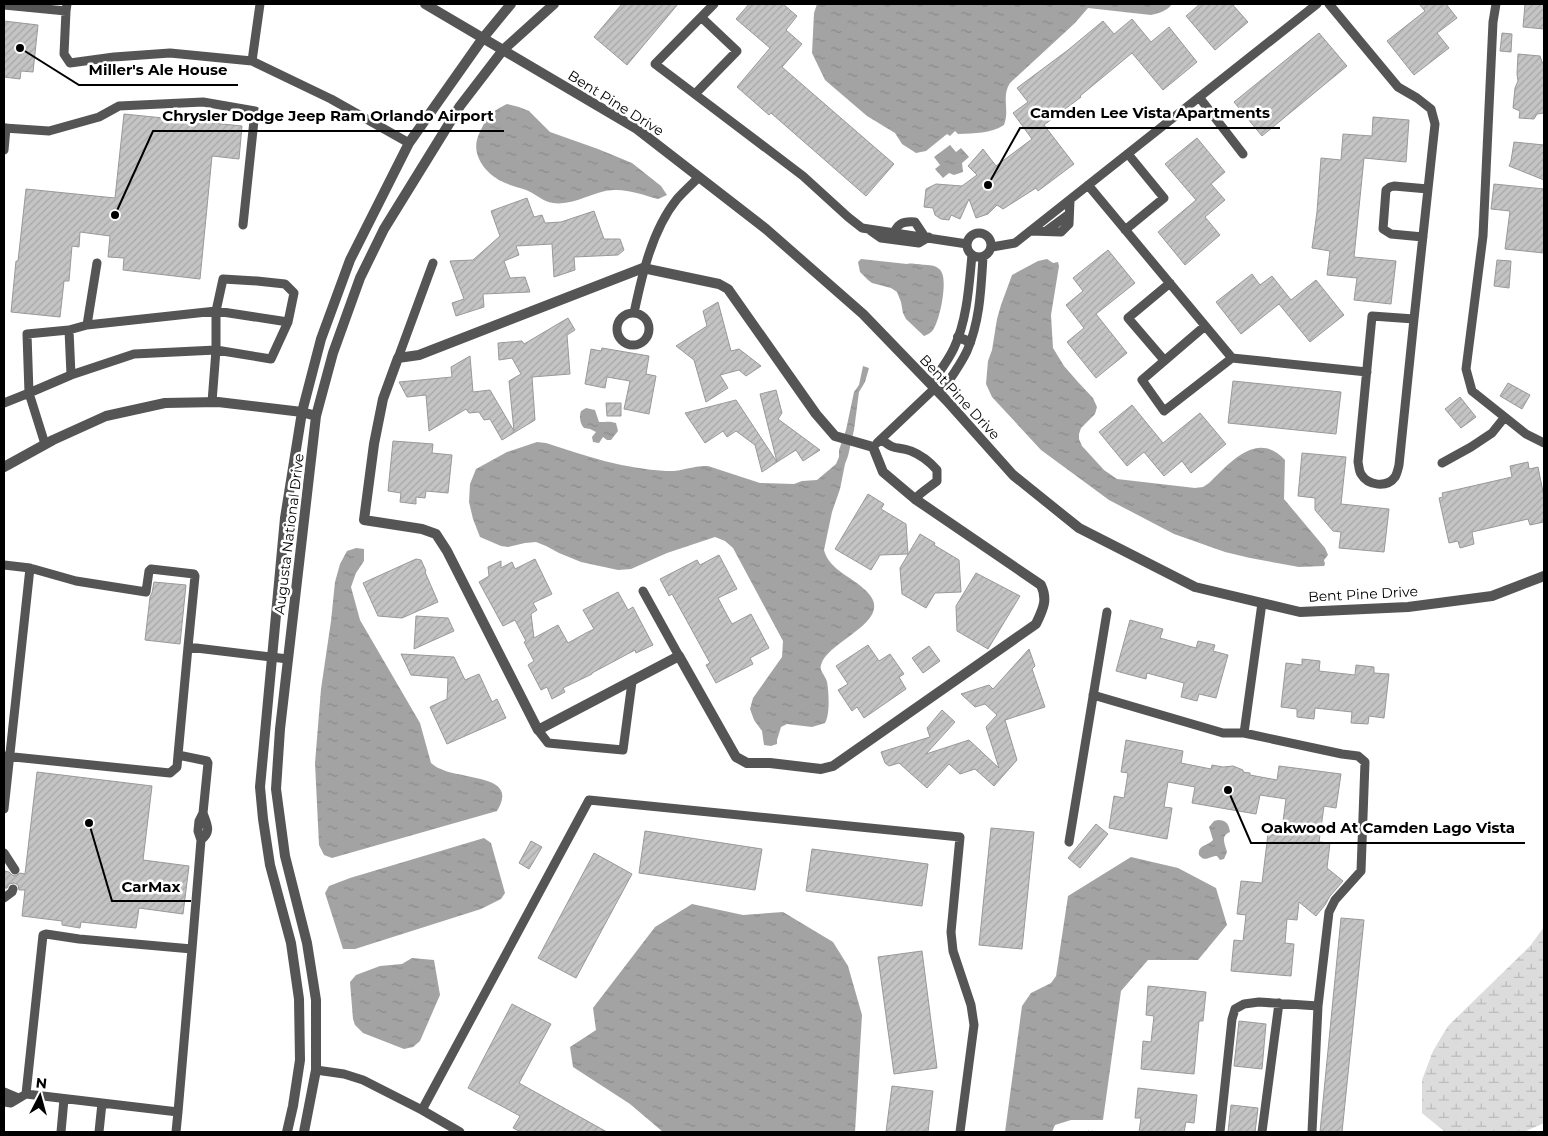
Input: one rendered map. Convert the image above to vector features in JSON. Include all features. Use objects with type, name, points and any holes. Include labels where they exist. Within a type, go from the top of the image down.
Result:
[{"type":"street","name":"Bent Pine Drive","points":[[425,4],[637,129],[766,229],[863,314],[935,389],[1012,475],[1079,528],[1196,587],[1300,612],[1408,607],[1492,596],[1544,576]]},
{"type":"street","name":"Augusta National Drive","points":[[287,1132],[300,1060],[299,999],[292,943],[270,865],[260,787],[285,518],[302,412],[321,339],[350,260],[409,143],[483,38],[511,4]]},
{"type":"street","name":"Augusta National Drive","points":[[304,1132],[316,1070],[316,1000],[307,943],[285,856],[276,789],[280,730],[316,416],[333,352],[360,278],[384,229],[460,106],[503,50],[554,4]]},
{"type":"street","points":[[643,268],[719,284],[728,289],[816,414],[835,436],[873,447],[883,472],[915,499],[1041,585],[1045,593],[1045,601],[1036,624],[833,766],[821,769],[747,762],[736,757],[678,656],[538,730],[447,551],[436,534],[422,529],[364,520],[374,444],[383,399],[398,358],[419,355],[643,268]]},
{"type":"street","points":[[958,337],[970,342]]},
{"type":"street","points":[[4,467],[45,444],[106,416],[166,403],[212,402],[302,412],[316,416]]},
{"type":"lane","points":[[252,61],[260,4]]},
{"type":"lane","points":[[714,4],[655,64],[803,176],[862,228],[870,230],[882,238],[893,236],[919,243],[927,237]]},
{"type":"lane","points":[[992,247],[1015,243],[1030,232],[1317,4]]},
{"type":"lane","points":[[1329,4],[1398,88],[1417,98],[1431,109],[1435,124],[1399,465],[1396,476],[1388,483],[1377,484],[1369,481],[1361,474],[1358,462],[1372,316],[1414,319]]},
{"type":"lane","points":[[1496,4],[1483,236],[1466,370],[1472,391],[1526,434],[1544,443]]},
{"type":"lane","points":[[4,5],[66,8],[64,54],[70,63],[114,57],[170,53],[252,61],[331,99],[409,143]]},
{"type":"lane","points":[[695,94],[737,51],[701,17]]},
{"type":"lane","points":[[1199,97],[1243,154]]},
{"type":"lane","points":[[4,150],[5,128],[49,131],[99,117],[119,106],[203,102],[255,112],[243,225]]},
{"type":"lane","points":[[1125,230],[1164,198],[1128,154]]},
{"type":"lane","points":[[634,313],[643,268],[661,225],[676,200],[699,177]]},
{"type":"lane","points":[[1088,185],[1232,358]]},
{"type":"lane","points":[[1423,237],[1390,234],[1382,229],[1386,190],[1394,186],[1428,189]]},
{"type":"lane","points":[[1030,232],[1061,232],[1069,224],[1070,200]]},
{"type":"lane","points":[[893,236],[899,225],[906,221],[915,222],[927,237],[967,244]]},
{"type":"lane","points":[[980,233],[988,236],[992,247],[990,252],[979,258],[969,252],[967,244],[972,235],[980,233]]},
{"type":"lane","points":[[935,389],[962,325],[972,255]]},
{"type":"lane","points":[[873,447],[935,389],[962,360],[974,332],[980,300],[983,257]]},
{"type":"lane","points":[[87,325],[97,262]]},
{"type":"lane","points":[[398,358],[433,263]]},
{"type":"lane","points":[[4,403],[71,375],[134,354],[216,350],[271,359],[288,322],[294,293],[285,284],[223,279],[216,311],[216,350],[212,402]]},
{"type":"lane","points":[[1164,360],[1128,318],[1170,283]]},
{"type":"lane","points":[[45,444],[29,393],[28,334],[68,330],[87,325],[216,311],[288,322]]},
{"type":"lane","points":[[1205,326],[1142,380],[1164,410],[1232,358],[1367,372]]},
{"type":"lane","points":[[68,330],[71,375]]},
{"type":"lane","points":[[1442,463],[1492,433],[1504,418]]},
{"type":"lane","points":[[881,439],[892,448],[911,451],[928,461],[937,470],[937,481],[915,499]]},
{"type":"lane","points":[[4,565],[30,568],[76,581],[146,592],[149,571],[151,569],[194,574],[195,576],[177,767],[170,773],[7,756]]},
{"type":"lane","points":[[4,809],[7,756],[30,568]]},
{"type":"lane","points":[[643,591],[678,656]]},
{"type":"lane","points":[[1244,733],[1262,603]]},
{"type":"lane","points":[[1068,842],[1106,612]]},
{"type":"lane","points":[[188,646],[288,659]]},
{"type":"lane","points":[[538,730],[548,742],[623,750],[632,682]]},
{"type":"lane","points":[[1093,695],[1223,733],[1244,733],[1358,756],[1365,762],[1361,871],[1335,900],[1329,912],[1318,1006],[1312,1132]]},
{"type":"lane","points":[[176,1132],[200,840],[198,831],[199,820],[203,812],[208,763],[207,761],[178,755]]},
{"type":"lane","points":[[422,1110],[589,800],[960,837],[951,932],[953,951],[971,1005],[974,1024],[960,1132]]},
{"type":"lane","points":[[4,853],[15,870]]},
{"type":"lane","points":[[4,898],[13,889]]},
{"type":"lane","points":[[22,1096],[43,935],[192,949]]},
{"type":"lane","points":[[1220,1132],[1232,1019],[1235,1009],[1244,1004],[1259,1002],[1318,1006]]},
{"type":"lane","points":[[1262,1132],[1279,1003]]},
{"type":"lane","points":[[316,1070],[344,1074],[363,1080],[460,1132]]},
{"type":"lane","points":[[4,1092],[22,1096],[178,1112]]},
{"type":"lane","points":[[4,1102],[11,1102],[22,1096]]},
{"type":"lane","points":[[61,1132],[64,1099]]},
{"type":"lane","points":[[99,1132],[102,1103]]},
{"type":"path","points":[[1088,1132],[1095,1132]]},
{"type":"green space","points":[[1544,927],[1544,1123],[1524,1132],[1445,1132],[1422,1113],[1422,1080],[1433,1051],[1448,1026],[1530,946]]},
{"type":"water","points":[[817,4],[1172,4],[1165,10],[1151,15],[1088,8],[1075,23],[1010,83],[1006,93],[1006,119],[1004,125],[982,133],[958,134],[955,131],[950,136],[947,134],[926,151],[916,153],[902,144],[895,133],[867,116],[825,80],[812,53],[814,13]]},
{"type":"water","points":[[507,104],[529,111],[550,132],[632,163],[661,186],[667,195],[658,199],[630,191],[613,190],[568,202],[553,203],[529,191],[501,181],[484,167],[476,148],[479,134],[487,119]]},
{"type":"water","points":[[950,145],[956,152],[961,148],[969,157],[962,163],[963,172],[954,175],[949,173],[943,178],[935,169],[940,165],[934,157]]},
{"type":"water","points":[[861,259],[932,266],[940,270],[944,285],[942,302],[936,325],[931,332],[924,336],[906,319],[897,292],[891,288],[872,283],[860,272],[858,262]]},
{"type":"water","points":[[1047,259],[1053,263],[1058,262],[1059,266],[1051,315],[1053,348],[1064,366],[1093,398],[1097,407],[1095,414],[1081,428],[1079,439],[1082,446],[1104,470],[1117,479],[1195,488],[1203,487],[1209,483],[1226,466],[1245,452],[1264,448],[1275,452],[1285,460],[1284,499],[1325,548],[1328,555],[1324,560],[1324,566],[1299,567],[1250,558],[1225,552],[1174,534],[1109,500],[1041,450],[992,397],[986,384],[988,361],[992,350],[997,319],[1012,275],[1038,261]]},
{"type":"water","points":[[863,366],[869,368],[865,382],[859,392],[854,430],[824,550],[831,563],[864,588],[874,604],[872,614],[866,622],[834,648],[821,665],[827,682],[828,692],[828,709],[825,723],[812,727],[787,724],[781,727],[777,744],[771,746],[764,745],[762,731],[754,720],[750,709],[753,698],[782,657],[783,641],[733,548],[725,541],[715,537],[667,553],[631,569],[618,570],[581,562],[536,542],[508,547],[480,537],[469,502],[470,484],[476,469],[507,452],[537,442],[635,468],[672,471],[708,466],[760,483],[794,484],[802,481],[817,480],[836,464],[839,457],[839,450],[846,430],[854,392],[859,385]]},
{"type":"water","points":[[586,408],[595,410],[599,422],[616,423],[618,431],[611,440],[603,437],[599,443],[593,442],[592,437],[596,432],[584,428],[580,420],[581,411]]},
{"type":"water","points":[[356,548],[364,549],[364,561],[356,573],[351,587],[360,620],[420,723],[431,763],[447,771],[490,782],[500,789],[502,797],[497,811],[332,858],[324,855],[319,845],[315,763],[321,689],[335,582],[340,564],[347,551]]},
{"type":"water","points":[[1214,821],[1225,822],[1230,829],[1230,832],[1224,838],[1227,852],[1224,859],[1220,860],[1217,856],[1214,856],[1203,859],[1199,855],[1200,849],[1213,840],[1209,827]]},
{"type":"water","points":[[484,838],[491,843],[505,893],[501,899],[481,909],[355,949],[343,949],[325,893],[329,886]]},
{"type":"water","points":[[1131,857],[1178,868],[1216,888],[1227,925],[1198,960],[1148,960],[1121,991],[1103,1120],[1071,1120],[1055,1125],[1052,1132],[1005,1132],[1022,1006],[1031,993],[1051,983],[1056,976],[1068,896]]},
{"type":"water","points":[[692,904],[743,915],[783,912],[833,942],[848,966],[862,1015],[855,1132],[663,1132],[630,1104],[573,1067],[570,1047],[596,1030],[593,1008],[655,927]]},
{"type":"water","points":[[412,958],[434,960],[440,995],[420,1041],[413,1047],[404,1049],[363,1033],[355,1025],[350,982],[356,975],[380,966],[402,964]]},
{"type":"building","points":[[622,4],[678,4],[627,65],[594,37]]},
{"type":"building","points":[[749,4],[783,4],[797,16],[786,30],[802,44],[782,67],[894,164],[866,196],[771,113],[769,115],[737,87],[770,48],[736,19]]},
{"type":"building","points":[[1200,4],[1232,4],[1248,22],[1215,50],[1186,16]]},
{"type":"building","points":[[1419,4],[1446,4],[1457,18],[1437,33],[1449,48],[1414,75],[1387,41],[1425,11]]},
{"type":"building","points":[[1525,4],[1544,4],[1544,29],[1523,27]]},
{"type":"building","points":[[1132,19],[1151,42],[1169,27],[1197,62],[1163,90],[1132,53],[1081,97],[1044,125],[1074,164],[1038,191],[1036,188],[1003,209],[997,205],[988,214],[976,218],[969,199],[960,219],[951,215],[949,220],[941,219],[935,215],[933,208],[924,207],[926,189],[936,184],[962,186],[977,175],[968,166],[983,149],[996,166],[1032,139],[1013,113],[1028,102],[1017,88],[1103,21],[1114,34]]},
{"type":"building","points":[[4,21],[38,25],[33,72],[21,71],[20,79],[4,77]]},
{"type":"building","points":[[1319,33],[1347,66],[1262,136],[1234,102]]},
{"type":"building","points":[[1502,33],[1512,34],[1511,52],[1500,51]]},
{"type":"building","points":[[1518,54],[1540,56],[1544,63],[1544,113],[1537,114],[1534,119],[1519,118],[1520,111],[1513,108],[1515,88],[1518,81]]},
{"type":"building","points":[[124,114],[242,126],[239,159],[212,156],[200,279],[123,270],[124,258],[108,257],[110,236],[80,232],[79,247],[72,246],[69,281],[64,281],[60,317],[11,312],[26,189],[115,198]]},
{"type":"building","points":[[1373,117],[1409,120],[1406,162],[1364,158],[1354,257],[1396,261],[1391,304],[1354,300],[1357,278],[1327,275],[1330,251],[1312,248],[1321,158],[1341,160],[1343,134],[1372,136]]},
{"type":"building","points":[[1197,138],[1225,172],[1211,184],[1225,200],[1205,217],[1220,235],[1185,265],[1158,232],[1196,200],[1165,164]]},
{"type":"building","points":[[1514,142],[1544,145],[1544,180],[1509,166]]},
{"type":"building","points":[[1494,184],[1544,189],[1544,253],[1505,249],[1510,211],[1491,209]]},
{"type":"building","points":[[527,198],[534,217],[542,215],[545,223],[561,222],[594,211],[604,239],[620,239],[624,250],[618,255],[574,257],[575,270],[554,277],[552,244],[516,246],[519,255],[504,261],[510,278],[525,277],[530,292],[483,294],[484,307],[456,316],[452,303],[464,299],[450,261],[473,260],[500,236],[491,211]]},
{"type":"building","points":[[1108,250],[1135,283],[1096,314],[1127,353],[1096,378],[1067,342],[1084,328],[1066,305],[1083,291],[1073,278]]},
{"type":"building","points":[[1497,260],[1511,261],[1509,288],[1494,286]]},
{"type":"building","points":[[1252,274],[1260,285],[1272,276],[1291,300],[1316,280],[1344,315],[1310,342],[1279,304],[1241,334],[1216,302]]},
{"type":"building","points":[[718,302],[731,351],[739,349],[761,366],[746,376],[739,370],[720,375],[728,388],[706,402],[694,360],[676,346],[707,326],[703,311]]},
{"type":"building","points":[[568,318],[575,330],[567,335],[570,374],[532,377],[535,420],[502,440],[490,419],[484,420],[479,412],[469,413],[466,409],[429,431],[426,395],[407,397],[399,382],[452,377],[451,367],[470,356],[473,392],[490,390],[514,431],[509,381],[521,374],[512,358],[499,360],[498,343],[522,341],[524,344]]},
{"type":"building","points":[[602,348],[649,356],[646,374],[656,376],[649,414],[624,409],[630,381],[607,377],[605,388],[585,384],[591,349],[601,351]]},
{"type":"building","points":[[1233,381],[1341,392],[1336,434],[1228,423]]},
{"type":"building","points":[[1508,383],[1530,395],[1522,409],[1500,396]]},
{"type":"building","points":[[776,390],[782,413],[778,419],[820,450],[803,461],[796,450],[777,462],[760,394]]},
{"type":"building","points":[[1460,397],[1476,417],[1461,428],[1445,409]]},
{"type":"building","points":[[736,400],[777,462],[762,472],[755,445],[736,431],[727,437],[723,431],[705,443],[685,413]]},
{"type":"building","points":[[606,403],[621,403],[621,416],[607,416]]},
{"type":"building","points":[[1132,405],[1163,443],[1200,413],[1226,444],[1191,473],[1182,461],[1164,476],[1144,452],[1127,466],[1099,432]]},
{"type":"building","points":[[393,441],[433,444],[432,453],[452,455],[448,493],[426,491],[425,498],[416,497],[416,504],[400,502],[401,493],[388,491]]},
{"type":"building","points":[[1302,453],[1346,457],[1341,504],[1389,509],[1384,552],[1339,548],[1341,532],[1333,531],[1315,510],[1315,498],[1298,496]]},
{"type":"building","points":[[1528,462],[1529,469],[1538,467],[1544,497],[1544,522],[1530,525],[1528,519],[1472,532],[1474,544],[1460,548],[1458,541],[1449,543],[1439,498],[1443,497],[1442,493],[1512,477],[1510,466]]},
{"type":"building","points":[[868,494],[884,504],[881,509],[906,524],[908,554],[880,555],[871,570],[835,549]]},
{"type":"building","points":[[920,534],[959,560],[961,592],[935,593],[926,608],[902,594],[900,568]]},
{"type":"building","points":[[719,555],[737,589],[718,598],[728,617],[732,624],[751,614],[769,648],[750,658],[753,664],[716,683],[706,665],[710,663],[672,594],[669,596],[660,579],[697,560],[700,565]]},
{"type":"building","points":[[416,559],[421,560],[438,602],[402,618],[378,616],[363,583]]},
{"type":"building","points":[[535,559],[552,594],[533,603],[537,610],[531,614],[534,638],[558,625],[568,643],[594,629],[583,610],[618,592],[628,610],[633,607],[653,645],[636,653],[635,650],[563,688],[565,692],[552,699],[547,687],[541,690],[528,665],[534,661],[515,620],[503,626],[479,582],[489,576],[488,567],[501,561],[501,568],[512,562],[515,569]]},
{"type":"building","points":[[976,573],[1020,596],[988,649],[957,631],[956,606]]},
{"type":"building","points":[[154,582],[186,585],[180,644],[145,640],[150,597]]},
{"type":"building","points":[[416,616],[448,618],[454,631],[414,649]]},
{"type":"building","points":[[1130,620],[1163,629],[1160,638],[1196,648],[1198,641],[1215,645],[1213,651],[1228,655],[1216,698],[1199,694],[1197,701],[1181,697],[1184,683],[1147,673],[1146,679],[1116,671]]},
{"type":"building","points":[[868,645],[879,661],[890,654],[904,674],[899,677],[906,689],[864,718],[857,707],[852,711],[838,690],[848,684],[836,666]]},
{"type":"building","points":[[929,646],[940,661],[923,673],[912,658]]},
{"type":"building","points":[[1029,649],[1035,666],[1032,669],[1045,707],[1005,720],[1017,760],[994,786],[975,769],[960,774],[949,764],[927,788],[899,763],[889,766],[885,763],[881,752],[930,737],[927,728],[942,710],[955,722],[926,754],[969,740],[999,768],[986,727],[997,715],[985,704],[975,707],[961,694],[989,685],[993,689]]},
{"type":"building","points":[[401,654],[454,657],[465,680],[479,674],[492,702],[497,699],[506,718],[447,744],[430,707],[447,699],[448,678],[411,675]]},
{"type":"building","points":[[1302,659],[1320,661],[1319,671],[1355,675],[1356,665],[1374,667],[1374,673],[1389,674],[1384,718],[1369,716],[1368,724],[1351,723],[1352,712],[1315,708],[1314,719],[1297,717],[1297,709],[1281,707],[1286,663],[1302,665]]},
{"type":"building","points":[[1126,740],[1183,751],[1181,763],[1211,769],[1212,765],[1233,766],[1243,770],[1243,772],[1250,773],[1250,775],[1277,780],[1279,766],[1341,774],[1336,808],[1324,806],[1319,842],[1330,843],[1327,868],[1343,881],[1316,916],[1299,902],[1297,920],[1287,919],[1285,943],[1294,944],[1291,976],[1231,971],[1234,940],[1243,941],[1246,915],[1237,914],[1241,881],[1262,883],[1268,834],[1281,836],[1286,799],[1260,795],[1256,814],[1192,803],[1195,787],[1168,782],[1164,807],[1172,808],[1167,839],[1109,828],[1114,796],[1124,798],[1128,773],[1121,772]]},
{"type":"building","points":[[37,772],[152,786],[143,860],[189,866],[183,914],[139,908],[136,928],[81,922],[80,928],[62,925],[62,921],[22,916],[25,890],[19,890],[18,885],[14,883],[4,888],[4,880],[5,871],[15,876],[20,873],[25,874]]},
{"type":"building","points":[[1096,824],[1108,834],[1080,868],[1068,858]]},
{"type":"building","points":[[991,828],[1034,832],[1022,949],[979,945]]},
{"type":"building","points":[[645,831],[762,849],[755,890],[639,873]]},
{"type":"building","points":[[531,841],[542,847],[529,869],[519,863]]},
{"type":"building","points":[[812,849],[928,864],[922,906],[806,891]]},
{"type":"building","points":[[594,853],[632,874],[576,978],[538,958]]},
{"type":"building","points":[[1341,918],[1364,920],[1342,1132],[1320,1132]]},
{"type":"building","points":[[922,951],[937,1068],[894,1074],[878,957]]},
{"type":"building","points":[[1148,986],[1206,992],[1203,1021],[1199,1021],[1194,1074],[1141,1069],[1143,1041],[1151,1042],[1154,1016],[1146,1015]]},
{"type":"building","points":[[512,1004],[551,1024],[519,1083],[607,1132],[521,1132],[513,1128],[520,1116],[468,1088]]},
{"type":"building","points":[[1239,1021],[1266,1024],[1262,1069],[1234,1066]]},
{"type":"building","points":[[892,1086],[933,1091],[928,1132],[886,1132]]},
{"type":"building","points":[[1138,1088],[1197,1095],[1194,1123],[1186,1122],[1184,1132],[1139,1132],[1141,1118],[1135,1118]]},
{"type":"building","points":[[1231,1105],[1258,1108],[1255,1132],[1228,1132]]},
{"type":"place","name":"Miller's Ale House","points":[[20,48]]},
{"type":"place","name":"Camden Lee Vista Apartments","points":[[988,185]]},
{"type":"place","name":"Chrysler Dodge Jeep Ram Orlando Airport","points":[[115,215]]},
{"type":"place","name":"Oakwood At Camden Lago Vista","points":[[1228,790]]},
{"type":"place","name":"CarMax","points":[[89,823]]}]
